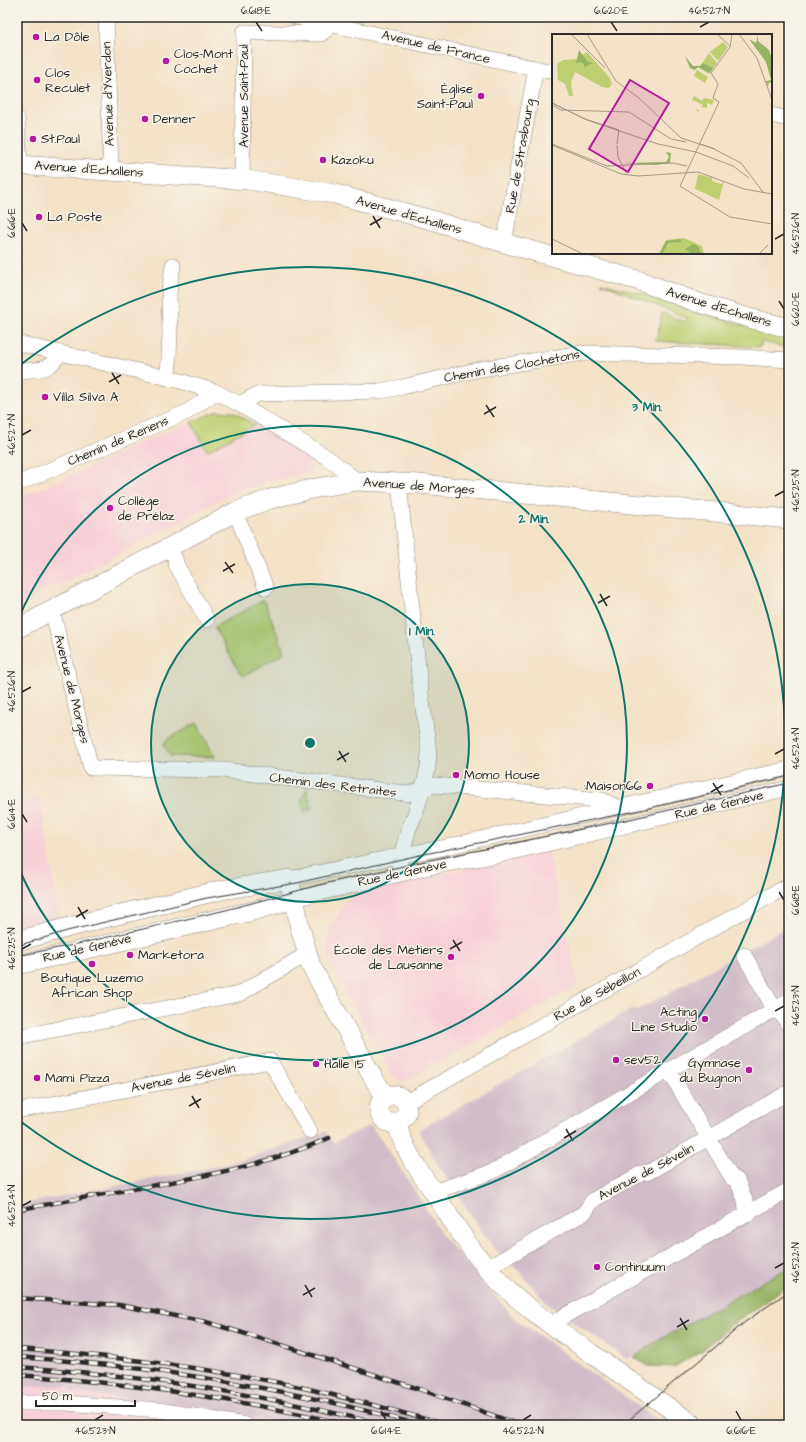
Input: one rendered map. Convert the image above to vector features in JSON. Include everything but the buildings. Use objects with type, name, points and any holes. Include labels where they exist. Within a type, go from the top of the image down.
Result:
[{"type":"main road","name":"Avenue d'Echallens","points":[[19,165],[242,179],[335,194],[404,212],[504,243],[637,280],[700,303],[789,328]]},
{"type":"main road","name":"Avenue de Morges","points":[[17,630],[235,512],[270,499],[316,488],[357,481],[399,483],[789,519]]},
{"type":"main road","points":[[289,879],[306,954],[317,979],[375,1081],[386,1097]]},
{"type":"main road","name":"Rue de Genève","points":[[17,942],[96,920],[214,892],[289,879]]},
{"type":"main road","name":"Rue de Genève","points":[[17,965],[252,911],[294,898]]},
{"type":"main road","points":[[386,1097],[399,1097],[405,1103],[405,1116],[397,1122],[388,1122],[381,1116],[379,1107],[386,1097]]},
{"type":"main road","points":[[397,1122],[404,1142],[433,1192],[466,1242],[514,1296],[550,1324],[694,1425]]},
{"type":"street","name":"Avenue d'Yverdon","points":[[106,17],[111,171]]},
{"type":"street","name":"Avenue de France","points":[[296,17],[552,72]]},
{"type":"street","name":"Avenue Saint-Paul","points":[[242,179],[244,32],[321,34],[333,24]]},
{"type":"street","name":"Rue de Strasbourg","points":[[504,243],[536,68]]},
{"type":"street","points":[[772,115],[789,119]]},
{"type":"street","points":[[17,118],[19,165]]},
{"type":"street","points":[[168,378],[170,333],[169,292],[173,265]]},
{"type":"street","points":[[17,343],[168,378],[216,392],[239,404],[328,458],[357,481]]},
{"type":"street","points":[[17,371],[42,369],[51,366],[60,353]]},
{"type":"street","name":"Chemin des Clochetons","points":[[239,404],[260,394],[380,391],[481,369],[583,353],[789,360]]},
{"type":"street","name":"Chemin de Renens","points":[[17,484],[187,412],[216,392]]},
{"type":"street","points":[[397,874],[423,788],[428,767],[429,752],[420,686],[399,483]]},
{"type":"street","points":[[240,524],[266,588]]},
{"type":"street","points":[[175,558],[176,564],[207,620]]},
{"type":"street","name":"Avenue de Morges","points":[[52,610],[91,768]]},
{"type":"street","name":"Chemin des Retraites","points":[[91,768],[223,770],[408,794],[435,785],[602,800],[620,808]]},
{"type":"street","name":"Rue de Genève","points":[[289,879],[402,854],[437,849],[789,769]]},
{"type":"street","name":"Rue de Genève","points":[[294,898],[434,866],[499,855],[789,788]]},
{"type":"street","name":"Rue de Sébeillon","points":[[405,1103],[789,885]]},
{"type":"street","points":[[17,1036],[239,994],[306,954]]},
{"type":"street","points":[[744,956],[774,1010],[783,1016],[789,1026]]},
{"type":"street","points":[[433,1192],[492,1172],[789,1001]]},
{"type":"street","name":"Avenue de Sévelin","points":[[17,1111],[270,1061],[310,1130]]},
{"type":"street","points":[[669,1071],[732,1178],[737,1180],[749,1213]]},
{"type":"street","name":"Avenue de Sévelin","points":[[488,1268],[584,1213],[593,1200],[642,1173],[649,1172],[789,1092]]},
{"type":"street","points":[[550,1324],[789,1190]]},
{"type":"street","points":[[17,1403],[73,1403],[159,1410],[245,1425]]},
{"type":"shaded area","name":"Collège de Prélaz","points":[[217,411],[233,412],[314,461],[310,471],[269,481],[233,493],[66,582],[49,587],[17,606],[17,499],[93,466],[151,438]]},
{"type":"shaded area","points":[[41,798],[60,927],[17,935],[17,802]]},
{"type":"shaded area","name":"École des Métiers de Lausanne","points":[[548,850],[578,985],[404,1082],[394,1077],[331,968],[327,947],[330,928],[346,901],[360,893]]},
{"type":"shaded area","points":[[789,926],[789,1267],[627,1359],[547,1304],[521,1273],[492,1246],[440,1168],[418,1130],[634,1008],[636,1011]]},
{"type":"shaded area","points":[[371,1125],[411,1184],[442,1235],[513,1317],[665,1425],[294,1425],[203,1407],[71,1392],[69,1386],[17,1386],[17,1205],[233,1163],[326,1131],[333,1143]]},
{"type":"shaded area","points":[[17,1386],[69,1386],[72,1392],[203,1407],[294,1425],[17,1425]]},
{"type":"green space","points":[[601,283],[741,325],[789,337],[789,348],[762,342],[760,347],[656,341],[662,313],[685,322],[687,318]]},
{"type":"green space","points":[[217,411],[233,412],[255,425],[207,451],[191,422]]},
{"type":"green space","points":[[264,600],[284,653],[243,676],[214,627]]},
{"type":"green space","points":[[197,723],[215,757],[170,756],[164,745],[166,740]]},
{"type":"green space","points":[[307,789],[312,809],[304,811],[301,801]]},
{"type":"green space","points":[[789,1267],[789,1285],[731,1325],[703,1350],[674,1367],[647,1366],[634,1357],[657,1341]]},
{"type":"tram line","points":[[17,946],[67,931],[207,898],[297,883],[415,856],[631,812],[789,776]]},
{"type":"tram line","points":[[17,956],[73,945],[226,910],[319,885],[421,862],[621,821],[789,783]]},
{"type":"tram line","points":[[623,1425],[745,1322],[789,1291]]},
{"type":"railway","points":[[17,1210],[236,1169],[283,1156],[329,1138]]},
{"type":"railway","points":[[17,1298],[119,1305],[206,1322],[419,1389],[520,1425]]},
{"type":"railway","points":[[17,1349],[127,1359],[237,1375],[309,1389],[447,1425]]},
{"type":"railway","points":[[17,1357],[119,1366],[220,1380],[320,1400],[420,1425]]},
{"type":"railway","points":[[17,1367],[110,1375],[202,1387],[293,1404],[384,1425]]},
{"type":"railway","points":[[17,1375],[59,1378],[185,1393],[267,1407],[350,1425]]},
{"type":"place","name":"La Dôle","points":[[36,37]]},
{"type":"place","name":"Clos-Mont Cochet","points":[[166,61]]},
{"type":"place","name":"Clos Reculet","points":[[37,80]]},
{"type":"place","name":"Église Saint-Paul","points":[[481,96]]},
{"type":"place","name":"Denner","points":[[145,119]]},
{"type":"place","name":"St.Paul","points":[[33,139]]},
{"type":"place","name":"Kazoku","points":[[323,160]]},
{"type":"place","name":"La Poste","points":[[39,217]]},
{"type":"place","name":"Villa Silva A","points":[[45,397]]},
{"type":"place","name":"Collège de Prélaz","points":[[110,508]]},
{"type":"place","name":"Momo House","points":[[456,775]]},
{"type":"place","name":":Maison66","points":[[650,786]]},
{"type":"place","name":"Marketora","points":[[130,955]]},
{"type":"place","name":"École des Métiers de Lausanne","points":[[451,957]]},
{"type":"place","name":"Boutique Luzemo African Shop","points":[[92,964]]},
{"type":"place","name":"Acting Line Studio","points":[[705,1019]]},
{"type":"place","name":"sev52","points":[[616,1060]]},
{"type":"place","name":"Halle 15","points":[[316,1064]]},
{"type":"place","name":"Gymnase du Bugnon","points":[[749,1070]]},
{"type":"place","name":"Mami Pizza","points":[[37,1078]]},
{"type":"place","name":"Continuum","points":[[597,1267]]}]
